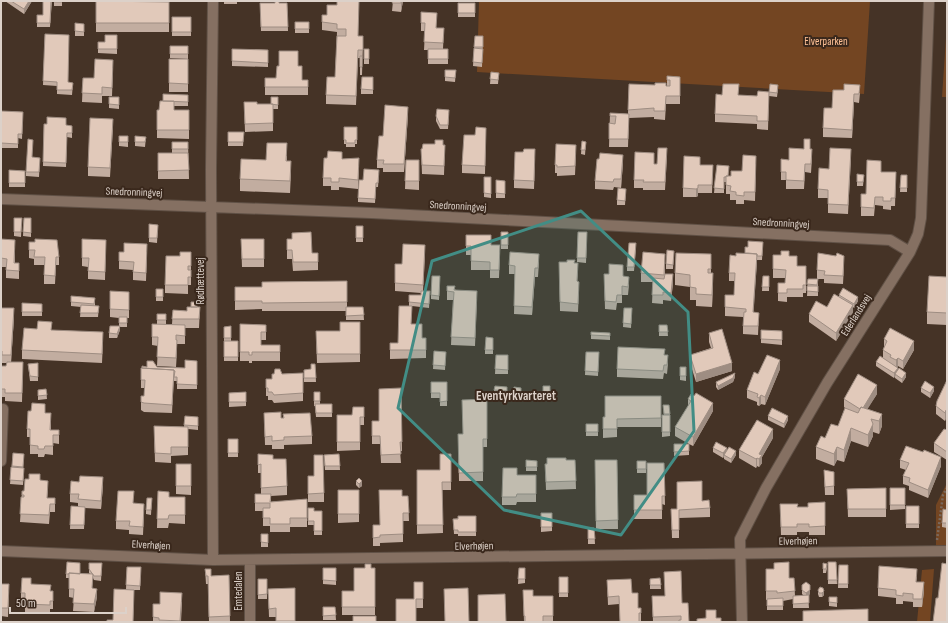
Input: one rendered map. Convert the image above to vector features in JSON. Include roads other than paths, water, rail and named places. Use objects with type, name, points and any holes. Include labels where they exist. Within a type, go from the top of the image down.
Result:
[{"type":"street","name":"Rødhættevej","points":[[213,1],[213,560]]},
{"type":"street","name":"Ederlandsvej","points":[[742,622],[740,539],[766,488],[827,384],[910,252],[918,234],[921,218],[929,1]]},
{"type":"street","name":"Snedronningvej","points":[[1,199],[371,213],[890,240],[910,252]]},
{"type":"street","points":[[1,460],[3,409]]},
{"type":"street","name":"Elverhøjen","points":[[1,551],[213,560],[947,551]]},
{"type":"street","name":"Emtedalen","points":[[250,560],[250,622]]},
{"type":"district","name":"Eventyrkvarteret","points":[[516,396]]},
{"type":"park label","name":"Elverparken","points":[[826,41]]}]
